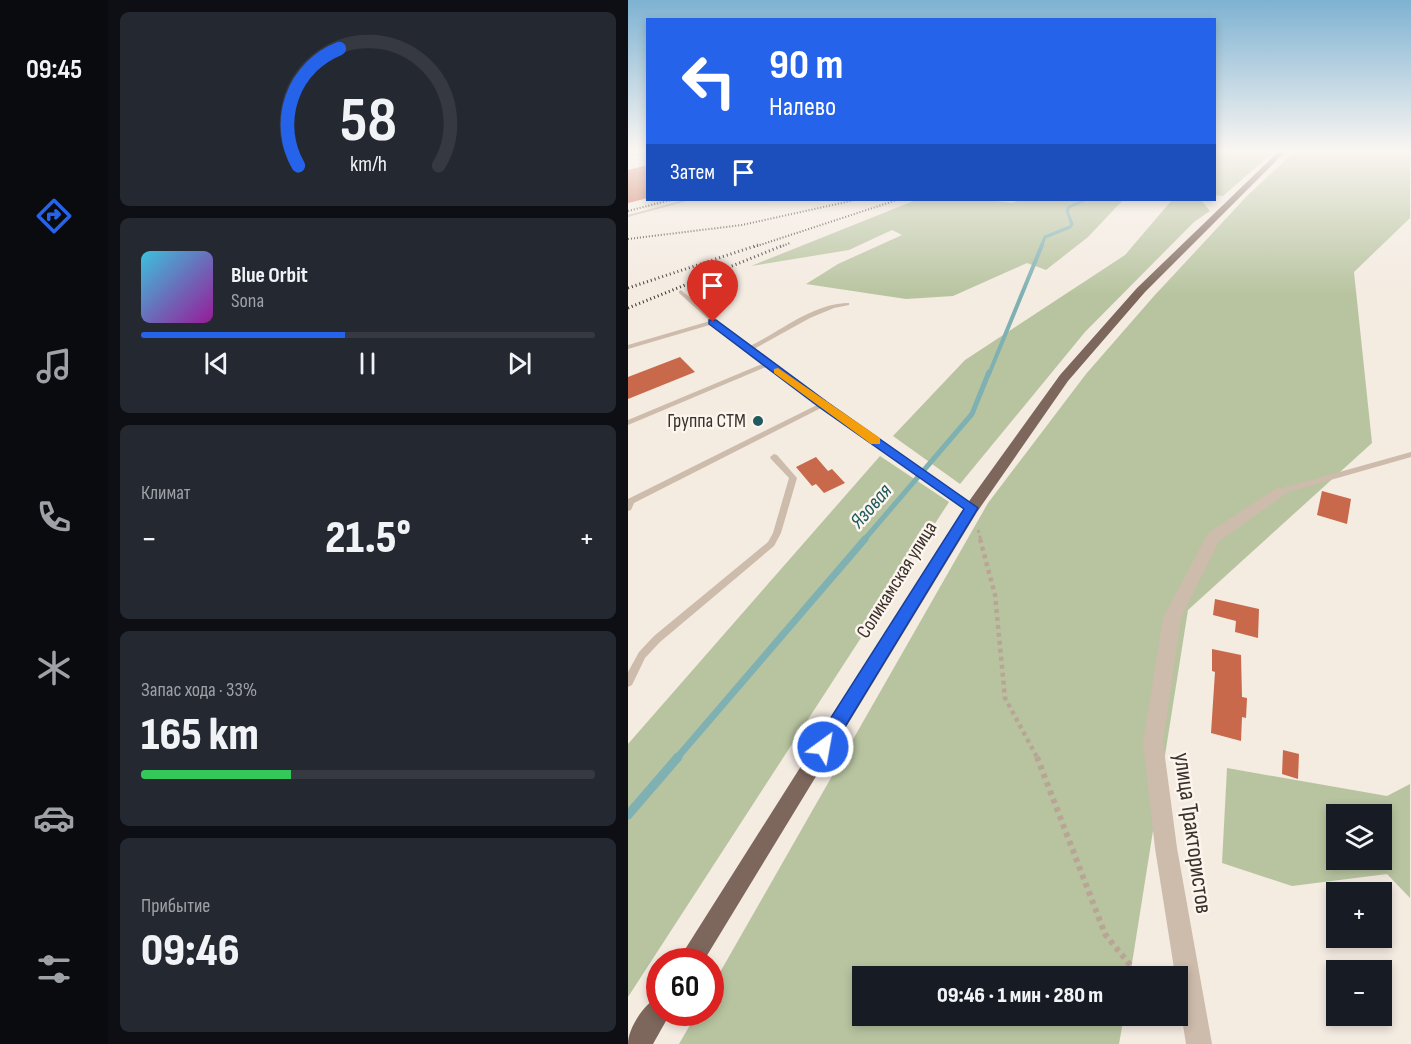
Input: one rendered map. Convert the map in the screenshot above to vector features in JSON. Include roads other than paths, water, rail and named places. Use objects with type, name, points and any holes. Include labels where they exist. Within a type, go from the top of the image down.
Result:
[{"type":"main road","name":"Соликамская улица","points":[[698,948],[972,508],[1072,369],[1141,290],[1235,198]]},
{"type":"main road","points":[[638,1044],[649,1026]]},
{"type":"street","name":"улица Трактористов","points":[[1199,1044],[1166,848],[1153,742],[1172,618],[1213,537],[1278,492]]},
{"type":"lane","points":[[628,216],[684,201]]},
{"type":"lane","points":[[681,292],[713,322],[823,405],[972,508]]},
{"type":"lane","points":[[749,349],[781,334],[799,319],[824,307],[847,304]]},
{"type":"lane","points":[[628,347],[713,322]]},
{"type":"lane","points":[[628,423],[768,364]]},
{"type":"lane","points":[[628,508],[630,501],[823,405]]},
{"type":"lane","points":[[1278,492],[1411,454]]},
{"type":"lane","points":[[628,682],[642,655],[657,639],[771,544],[777,533],[793,478],[774,457]]},
{"type":"waterway","name":"Язовая","points":[[1041,247],[1045,237],[1070,227],[1072,224],[1067,211],[1069,207],[1083,201]]},
{"type":"waterway","name":"Язовая","points":[[989,374],[1042,245]]},
{"type":"waterway","name":"Язовая","points":[[864,540],[972,414],[989,372]]},
{"type":"waterway","name":"Язовая","points":[[676,759],[865,539]]},
{"type":"waterway","name":"Язовая","points":[[628,815],[678,757]]},
{"type":"railway","points":[[628,211],[667,201]]},
{"type":"railway","points":[[628,239],[742,225],[850,201]]},
{"type":"railway","points":[[754,247],[894,201]]},
{"type":"railway","points":[[780,247],[790,243]]},
{"type":"railway","points":[[628,288],[758,245]]},
{"type":"railway","points":[[628,308],[784,245]]},
{"type":"place","name":"Группа СТМ","points":[[758,421]]}]
